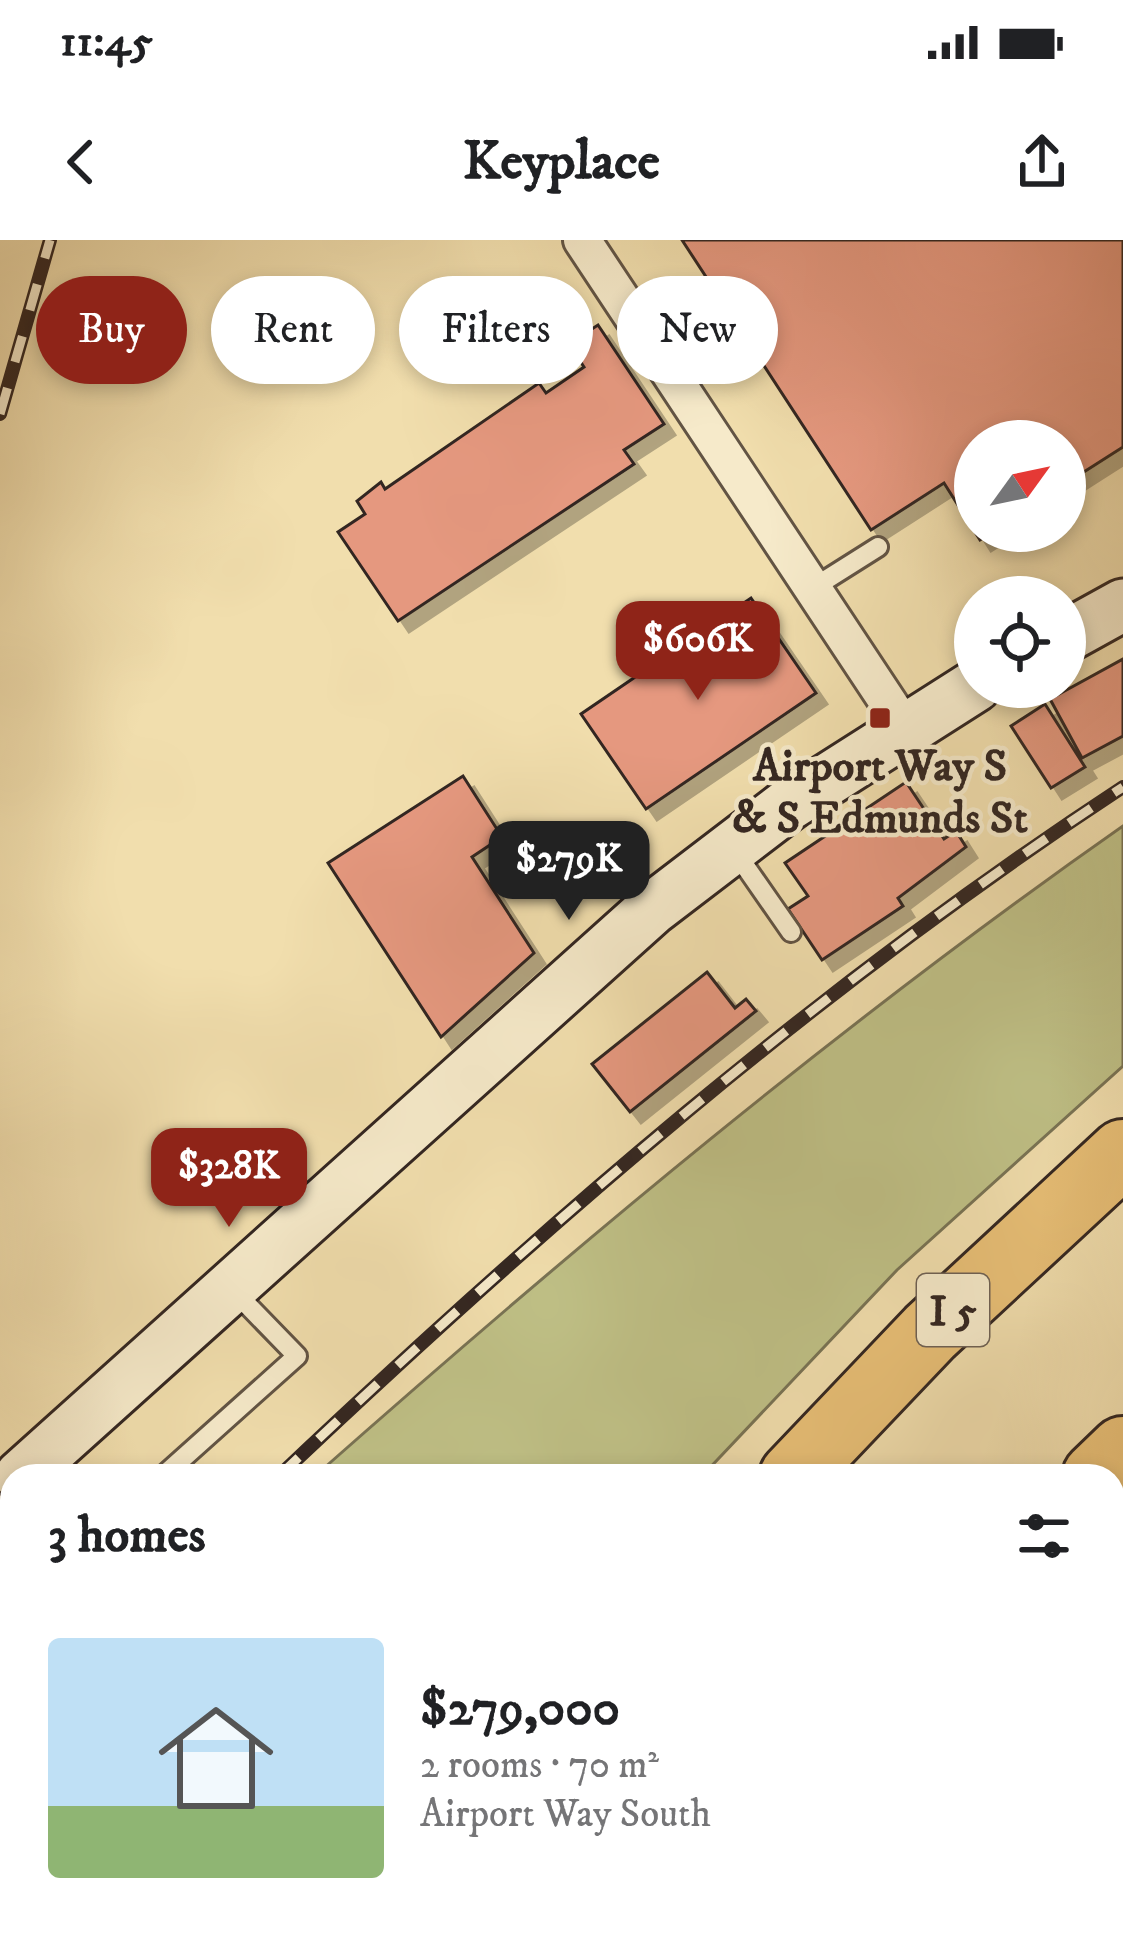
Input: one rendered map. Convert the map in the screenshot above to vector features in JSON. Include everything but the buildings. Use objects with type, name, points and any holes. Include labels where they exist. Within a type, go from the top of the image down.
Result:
[{"type":"highway","name":"I 5","points":[[804,1464],[930,1332],[1123,1154]]},
{"type":"main road","points":[[1086,625],[1123,605]]},
{"type":"main road","points":[[34,1464],[652,909],[731,846],[954,699]]},
{"type":"street","points":[[582,240],[905,728]]},
{"type":"lane","points":[[813,589],[878,547]]},
{"type":"lane","points":[[605,838],[652,909]]},
{"type":"lane","points":[[731,846],[791,932]]},
{"type":"lane","points":[[176,1464],[297,1356],[220,1298]]},
{"type":"green space","points":[[1123,826],[1123,1066],[897,1270],[713,1464],[329,1464],[710,1139],[1018,901]]},
{"type":"railway","points":[[0,414],[50,240]]},
{"type":"railway","points":[[292,1464],[479,1291],[686,1113],[900,944],[1123,787]]},
{"type":"place","name":"Airport Way S & S Edmunds St","points":[[880,718]]}]
